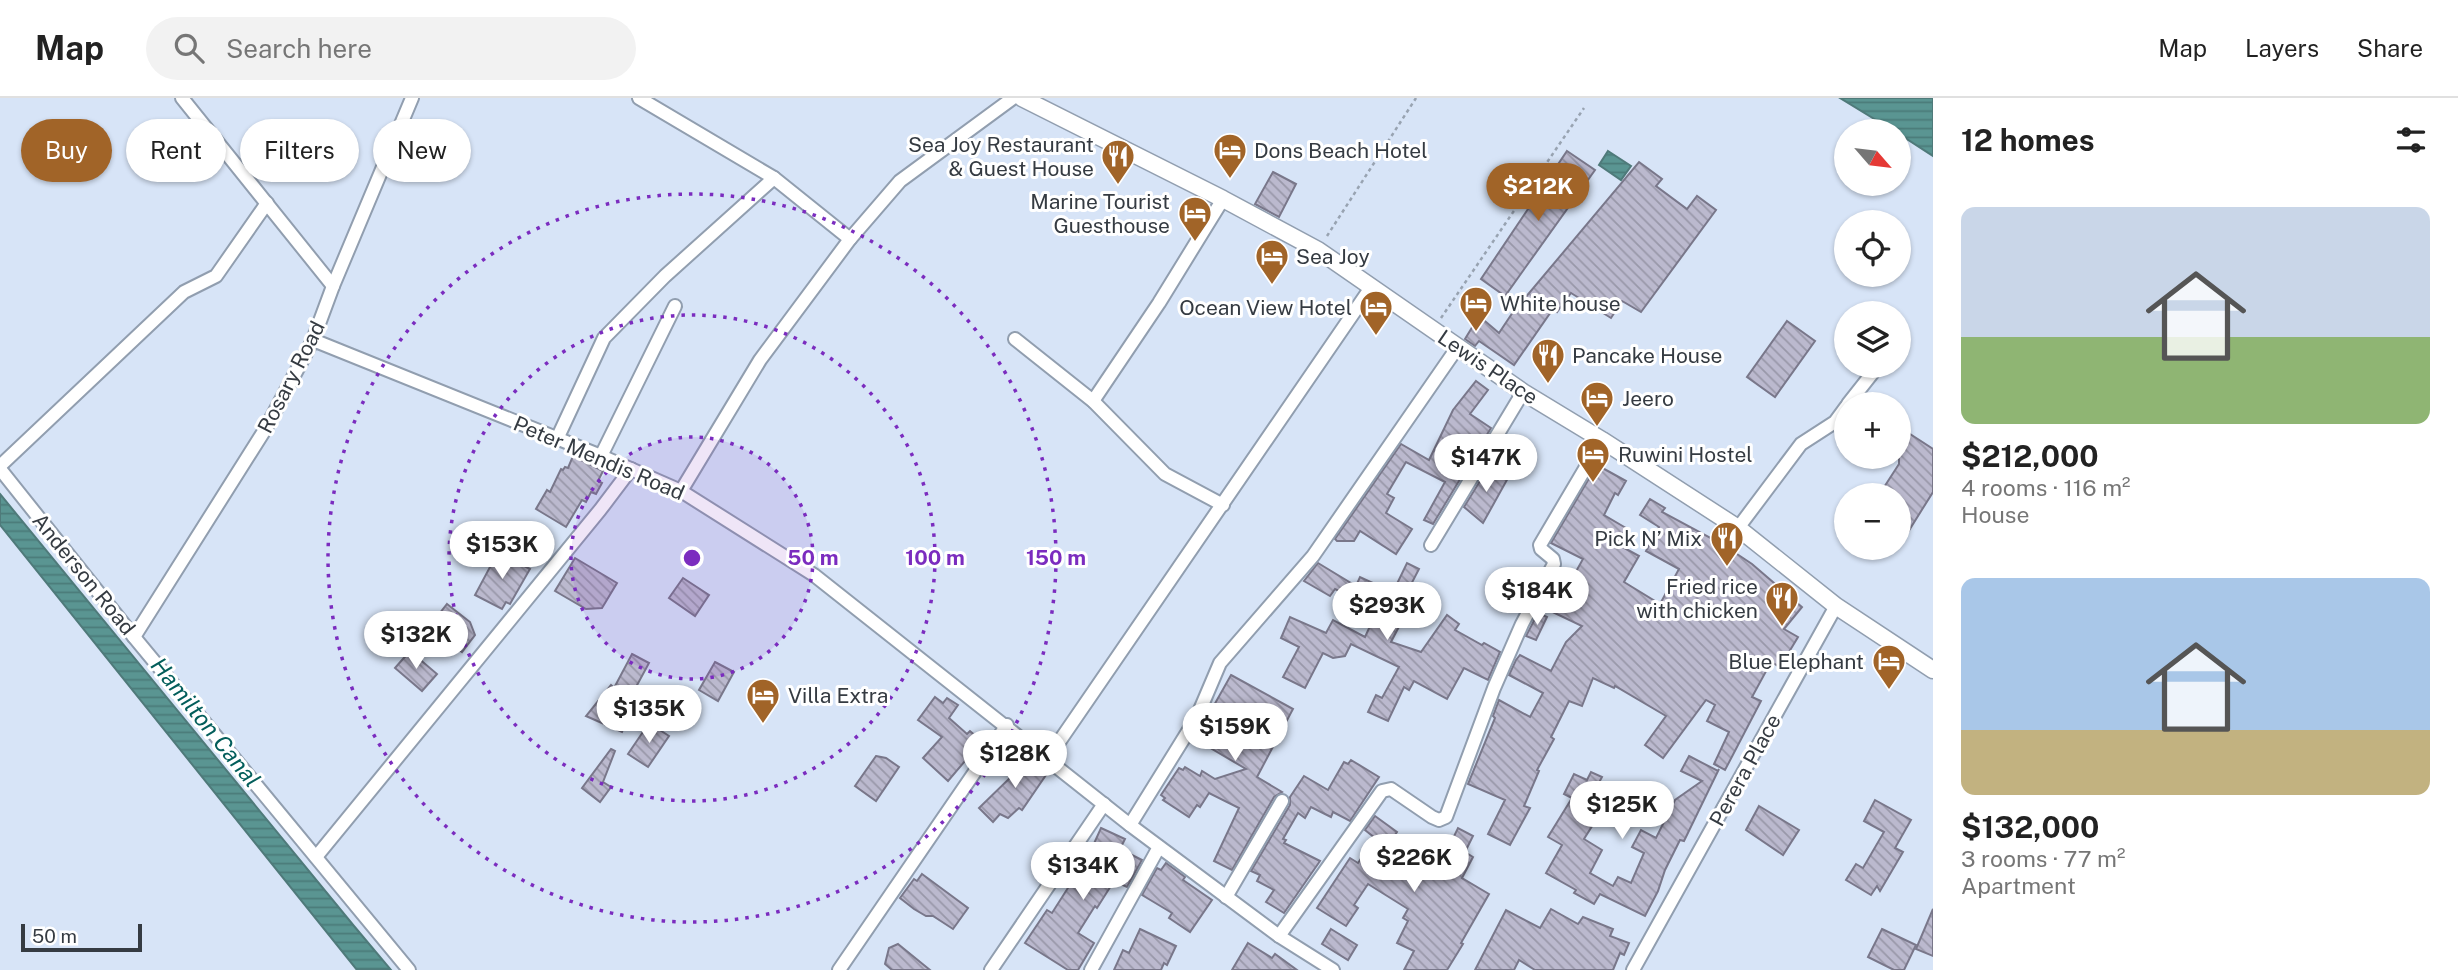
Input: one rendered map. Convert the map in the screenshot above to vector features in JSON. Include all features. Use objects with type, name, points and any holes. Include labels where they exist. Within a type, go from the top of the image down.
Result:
[{"type":"street","points":[[182,98],[333,286]]},
{"type":"street","name":"Rosary Road","points":[[134,637],[267,428],[313,340],[412,98]]},
{"type":"street","points":[[639,98],[774,178],[850,239]]},
{"type":"street","points":[[681,491],[760,360],[850,239],[900,181],[1013,98]]},
{"type":"street","name":"Lewis Place","points":[[1022,98],[1318,250],[1523,393],[1602,440],[1738,528],[1836,606],[1933,670]]},
{"type":"street","points":[[556,439],[604,338],[665,276],[774,178]]},
{"type":"street","points":[[1093,401],[1159,303],[1223,199]]},
{"type":"street","points":[[0,467],[184,292],[216,276],[267,202]]},
{"type":"street","points":[[1048,758],[1373,286]]},
{"type":"street","points":[[601,456],[675,306]]},
{"type":"street","points":[[1015,339],[1093,401],[1165,474],[1223,505]]},
{"type":"street","name":"Peter Mendis Road","points":[[313,340],[681,491],[814,575],[1130,825],[1279,936],[1333,970]]},
{"type":"street","points":[[1130,825],[1197,717],[1220,663],[1313,556],[1457,348]]},
{"type":"street","points":[[1858,392],[1869,378]]},
{"type":"street","points":[[1431,545],[1523,393]]},
{"type":"street","points":[[1738,528],[1801,444],[1834,423]]},
{"type":"street","points":[[1279,936],[1382,791],[1391,789],[1439,820],[1446,817],[1494,688],[1522,624],[1554,564],[1553,559],[1540,545],[1602,440]]},
{"type":"street","name":"Anderson Road","points":[[0,467],[134,637],[409,970]]},
{"type":"street","points":[[316,857],[631,469]]},
{"type":"street","name":"Perera Place","points":[[1633,970],[1836,606]]},
{"type":"street","points":[[839,970],[1007,726]]},
{"type":"street","points":[[1226,897],[1282,801]]},
{"type":"street","points":[[991,970],[1104,804]]},
{"type":"street","points":[[1091,970],[1159,847]]},
{"type":"path","points":[[1318,250],[1416,98]]},
{"type":"path","points":[[1433,329],[1584,108]]},
{"type":"shaded area","points":[[1840,98],[1933,98],[1933,156],[1911,142],[1911,119],[1874,119]]},
{"type":"shaded area","points":[[1608,151],[1631,166],[1621,180],[1599,165]]},
{"type":"shaded area","points":[[0,494],[391,970],[357,970],[0,525]]},
{"type":"building","points":[[1567,151],[1595,170],[1505,296],[1481,279]]},
{"type":"building","points":[[1639,162],[1662,179],[1656,186],[1687,209],[1697,196],[1716,210],[1641,312],[1622,301],[1611,318],[1571,293],[1557,312],[1553,309],[1514,365],[1479,341],[1475,346],[1465,339],[1479,316],[1499,333],[1523,297],[1525,298]]},
{"type":"building","points":[[1273,172],[1296,184],[1279,217],[1255,204]]},
{"type":"building","points":[[1787,321],[1815,341],[1775,397],[1747,377]]},
{"type":"building","points":[[1476,381],[1488,390],[1470,414],[1491,428],[1433,524],[1424,520],[1445,482],[1406,462],[1387,494],[1394,498],[1386,513],[1412,529],[1396,554],[1360,531],[1354,541],[1337,541],[1335,539],[1401,444],[1429,460],[1453,410]]},
{"type":"building","points":[[1911,435],[1933,449],[1933,492],[1911,527],[1911,483],[1887,483],[1896,469],[1911,469]]},
{"type":"building","points":[[573,456],[603,471],[598,481],[602,483],[596,494],[591,492],[586,502],[582,500],[566,527],[536,509],[547,490],[550,492],[561,469],[568,468]]},
{"type":"building","points":[[1597,465],[1626,481],[1618,495],[1615,493],[1604,515],[1626,528],[1617,544],[1639,556],[1624,582],[1660,604],[1679,569],[1646,551],[1659,527],[1640,515],[1650,499],[1665,508],[1662,512],[1722,544],[1752,564],[1802,607],[1784,629],[1798,637],[1780,667],[1771,662],[1752,697],[1761,701],[1725,770],[1714,764],[1729,732],[1707,721],[1715,705],[1706,700],[1663,758],[1645,745],[1666,716],[1615,686],[1614,688],[1593,678],[1582,706],[1569,701],[1551,737],[1554,739],[1537,770],[1539,771],[1524,806],[1530,808],[1510,845],[1488,834],[1505,800],[1468,784],[1495,718],[1493,716],[1499,700],[1530,717],[1543,693],[1509,675],[1516,660],[1520,655],[1551,671],[1566,642],[1582,626],[1542,607],[1556,578],[1569,584],[1583,559],[1551,543]]},
{"type":"building","points":[[1488,468],[1508,478],[1483,523],[1464,507]]},
{"type":"building","points":[[498,552],[530,569],[510,604],[506,602],[502,609],[475,595]]},
{"type":"building","points":[[575,558],[617,583],[602,608],[586,609],[555,591]]},
{"type":"building","points":[[1318,563],[1356,586],[1360,577],[1388,590],[1389,587],[1394,590],[1407,563],[1419,569],[1405,596],[1413,600],[1391,642],[1421,652],[1447,615],[1459,624],[1455,630],[1500,652],[1488,680],[1464,668],[1447,699],[1414,681],[1409,690],[1404,687],[1388,721],[1368,712],[1376,695],[1382,698],[1399,667],[1351,644],[1345,656],[1333,658],[1323,653],[1305,688],[1283,677],[1299,647],[1281,638],[1290,617],[1326,633],[1333,620],[1365,637],[1378,609],[1335,589],[1330,596],[1304,581]]},
{"type":"building","points":[[683,578],[709,595],[695,616],[669,598]]},
{"type":"building","points":[[447,604],[470,622],[475,635],[462,652],[429,627]]},
{"type":"building","points":[[1538,613],[1547,617],[1536,640],[1526,636]]},
{"type":"building","points":[[410,651],[437,674],[422,691],[395,668]]},
{"type":"building","points":[[632,654],[649,663],[629,700],[633,703],[622,732],[586,716],[611,685],[614,688]]},
{"type":"building","points":[[715,662],[734,672],[718,701],[699,690]]},
{"type":"building","points":[[1231,675],[1293,709],[1257,777],[1282,792],[1274,797],[1232,870],[1214,861],[1239,808],[1209,793],[1189,817],[1163,800],[1165,798],[1161,795],[1179,768],[1183,770],[1185,767],[1200,776],[1202,771],[1215,779],[1246,769],[1195,739]]},
{"type":"building","points":[[935,697],[943,703],[947,698],[958,705],[949,718],[967,734],[970,731],[982,741],[948,781],[923,758],[942,737],[918,720]]},
{"type":"building","points":[[649,723],[669,736],[648,767],[628,754]]},
{"type":"building","points":[[611,749],[615,751],[603,782],[611,787],[600,802],[582,788]]},
{"type":"building","points":[[1019,755],[1048,772],[1022,810],[1019,808],[1008,818],[1000,814],[993,822],[979,808],[1014,774],[1009,771]]},
{"type":"building","points":[[876,756],[886,758],[899,767],[876,801],[855,786]]},
{"type":"building","points":[[1689,756],[1718,771],[1719,769],[1684,841],[1680,840],[1645,916],[1600,894],[1594,904],[1546,873],[1562,845],[1548,837],[1572,798],[1564,794],[1574,774],[1587,780],[1591,772],[1602,777],[1596,788],[1612,796],[1604,813],[1601,812],[1584,839],[1602,850],[1590,873],[1613,886],[1618,877],[1631,883],[1644,853],[1632,847],[1641,830],[1656,838],[1675,800],[1702,781],[1681,771]]},
{"type":"building","points":[[1351,760],[1379,777],[1350,821],[1333,812],[1331,817],[1311,807],[1305,818],[1298,813],[1283,839],[1286,840],[1284,843],[1320,861],[1284,913],[1266,902],[1274,890],[1257,881],[1260,875],[1251,871],[1304,776],[1328,790],[1344,762],[1348,764]]},
{"type":"building","points":[[1875,800],[1911,820],[1895,848],[1903,852],[1880,891],[1877,886],[1871,895],[1846,880],[1856,864],[1863,868],[1884,832],[1864,821]]},
{"type":"building","points":[[1759,806],[1799,830],[1783,855],[1746,830]]},
{"type":"building","points":[[1375,816],[1397,832],[1393,838],[1441,863],[1458,828],[1473,836],[1465,852],[1473,857],[1462,878],[1489,894],[1447,970],[1404,970],[1414,951],[1397,943],[1408,921],[1403,918],[1408,909],[1368,884],[1354,905],[1358,908],[1346,926],[1317,908],[1350,858],[1358,863],[1375,838],[1365,830]]},
{"type":"building","points":[[1101,828],[1125,839],[1120,849],[1142,860],[1127,887],[1114,881],[1097,908],[1095,906],[1078,933],[1094,943],[1078,970],[1068,970],[1025,943],[1047,910],[1052,913],[1080,869],[1082,870]]},
{"type":"building","points":[[1166,863],[1185,877],[1183,880],[1212,900],[1190,932],[1169,918],[1172,913],[1142,895],[1157,868],[1161,870]]},
{"type":"building","points":[[922,874],[968,908],[953,929],[933,916],[926,916],[914,909],[900,898],[914,879],[917,881]]},
{"type":"building","points":[[1551,909],[1578,924],[1583,917],[1613,929],[1610,936],[1629,943],[1624,955],[1620,953],[1613,970],[1535,970],[1519,960],[1514,970],[1475,970],[1506,910],[1540,928]]},
{"type":"building","points":[[1933,909],[1933,956],[1916,949]]},
{"type":"building","points":[[1140,929],[1176,946],[1167,965],[1164,963],[1161,970],[1114,970],[1123,950],[1129,953]]},
{"type":"building","points":[[1331,929],[1357,945],[1348,960],[1322,944]]},
{"type":"building","points":[[1882,929],[1916,945],[1904,970],[1894,970],[1868,957]]},
{"type":"building","points":[[1248,943],[1272,958],[1275,954],[1297,970],[1232,970]]},
{"type":"building","points":[[898,944],[930,970],[892,970],[885,964],[889,948]]},
{"type":"place","name":"Dons Beach Hotel","points":[[1230,180]]},
{"type":"place","name":"Sea Joy Restaurant & Guest House","points":[[1118,186]]},
{"type":"place","name":"Marine Tourist Guesthouse","points":[[1195,243]]},
{"type":"place","name":"Sea Joy","points":[[1272,286]]},
{"type":"place","name":"White house","points":[[1476,333]]},
{"type":"place","name":"Ocean View Hotel","points":[[1376,337]]},
{"type":"place","name":"Pancake House","points":[[1548,385]]},
{"type":"place","name":"Jeero","points":[[1597,428]]},
{"type":"place","name":"Ruwini Hostel","points":[[1593,484]]},
{"type":"place","name":"Pick N’ Mix","points":[[1727,568]]},
{"type":"place","name":"Fried rice with chicken","points":[[1782,628]]},
{"type":"place","name":"Blue Elephant","points":[[1889,691]]},
{"type":"place","name":"Villa Extra","points":[[763,725]]},
{"type":"water label","name":"Hamilton Canal","points":[[206,722]]}]
